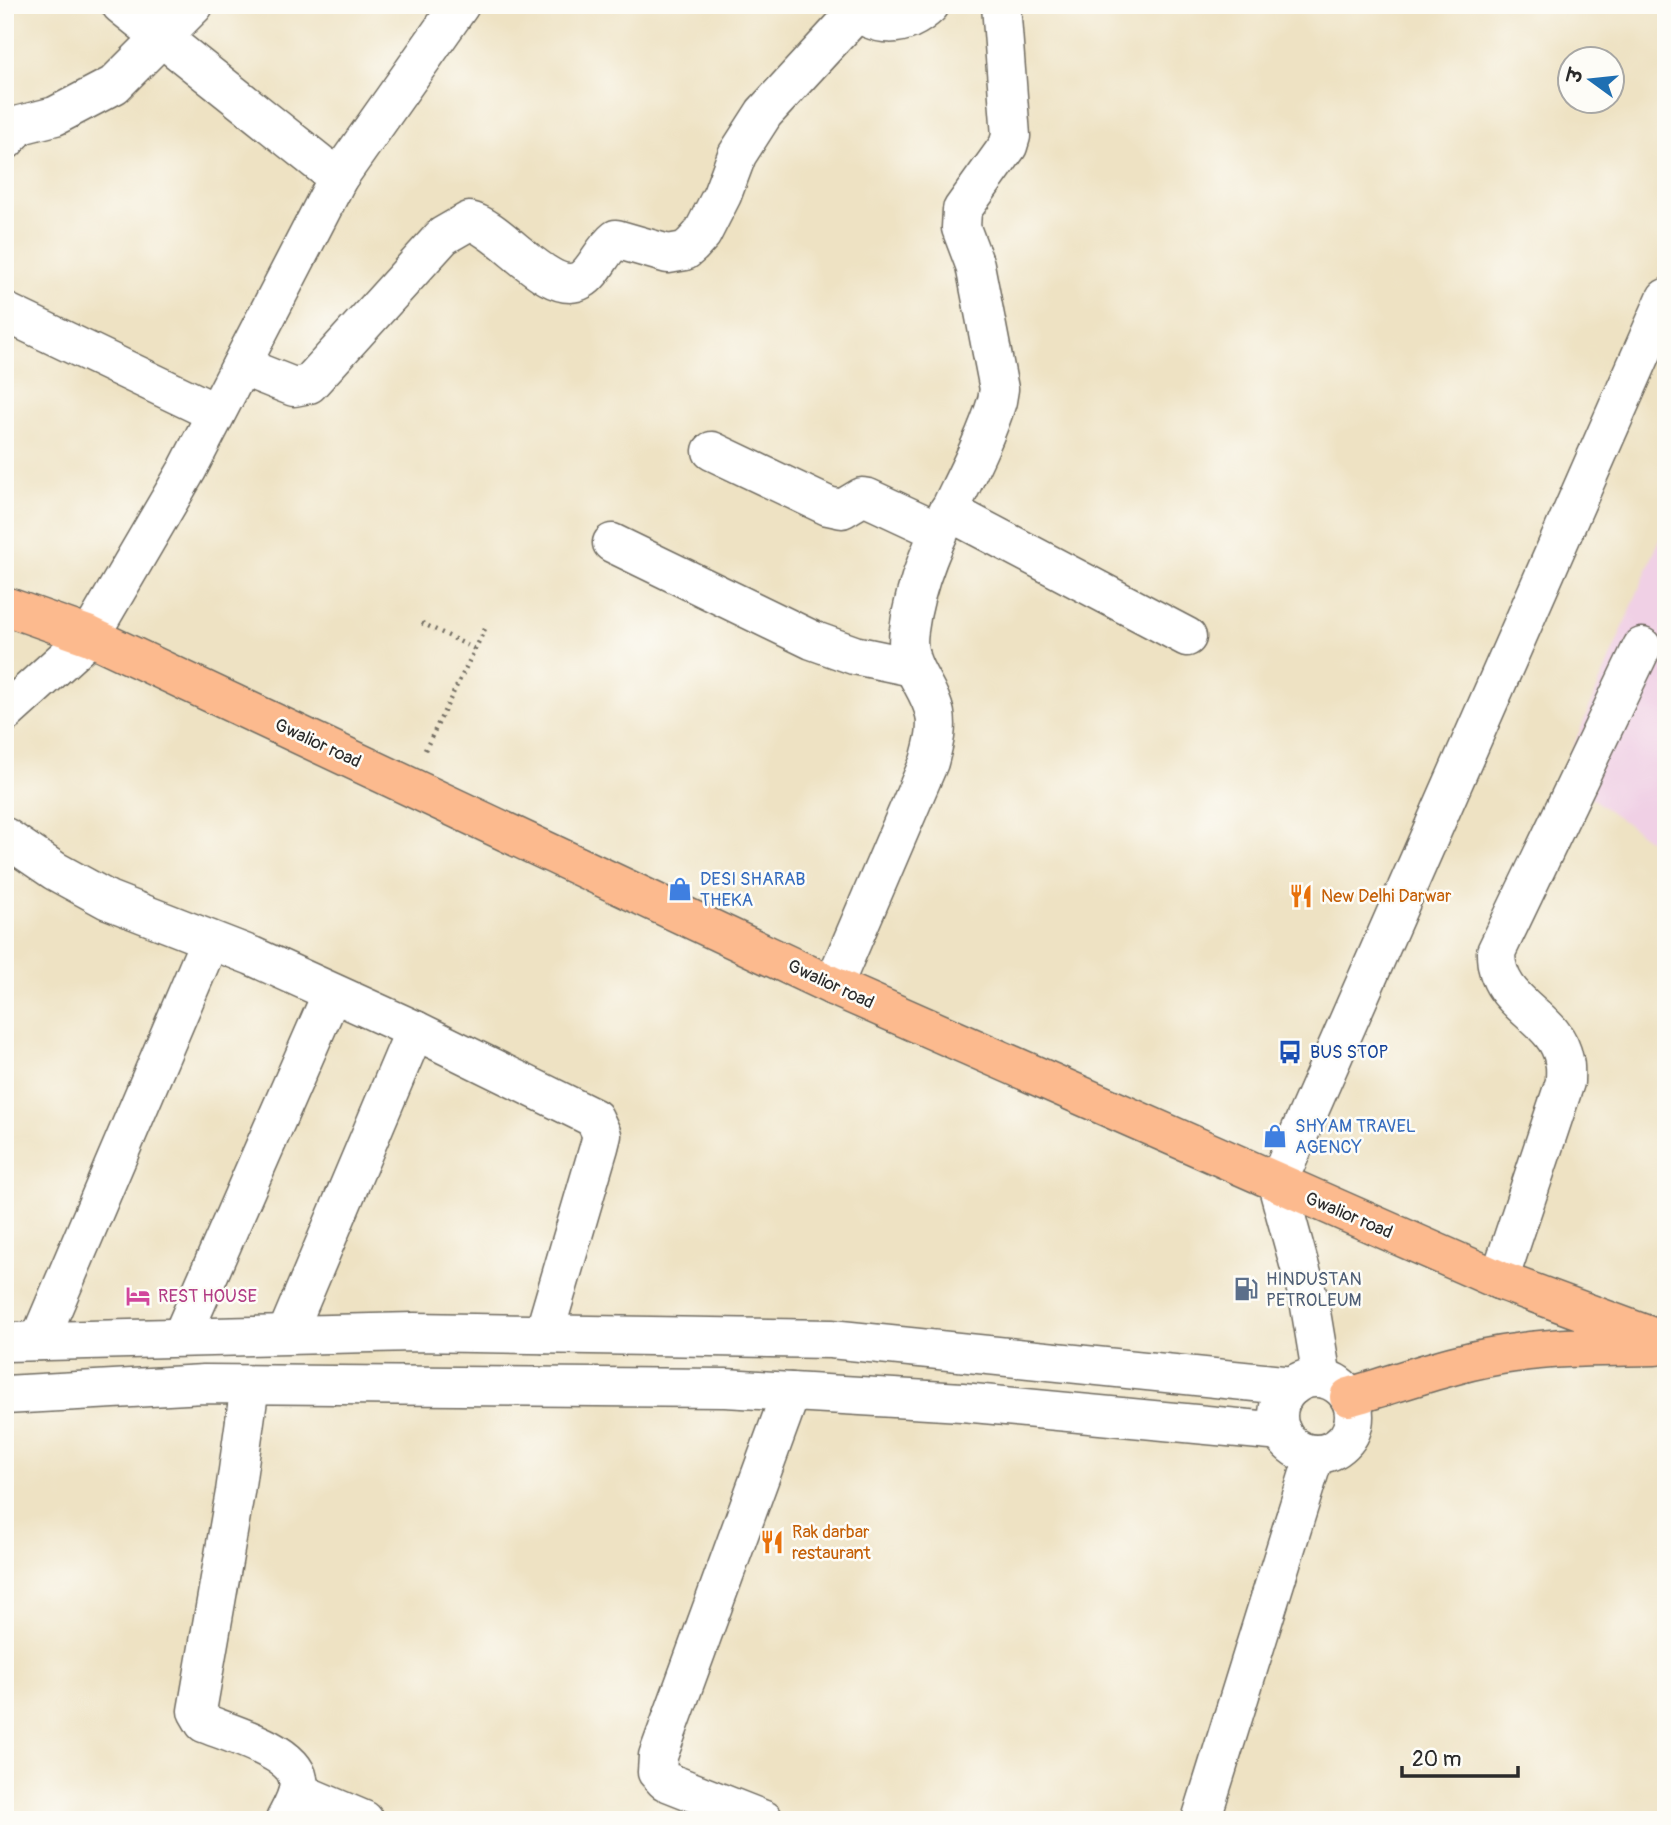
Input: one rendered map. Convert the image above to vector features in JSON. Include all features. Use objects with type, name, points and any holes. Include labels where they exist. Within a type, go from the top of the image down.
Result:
[{"type":"main road","name":"Gwalior road","points":[[5,606],[90,636],[833,986],[1277,1185],[1499,1280],[1666,1344]]},
{"type":"main road","points":[[1321,1387],[1513,1353],[1556,1348],[1666,1344]]},
{"type":"street","points":[[121,5],[338,178]]},
{"type":"street","points":[[5,141],[20,125],[55,116],[114,85],[164,39],[194,5]]},
{"type":"street","points":[[5,713],[90,636],[187,470],[338,178],[460,5]]},
{"type":"street","points":[[241,366],[294,387],[309,384],[443,236],[469,221],[489,229],[541,272],[555,280],[570,283],[584,278],[608,245],[616,239],[668,254],[685,251],[702,234],[722,195],[737,155],[764,113],[853,9],[879,24],[900,24],[920,15],[930,5]]},
{"type":"street","points":[[833,986],[931,752],[936,733],[935,713],[907,651],[909,629],[917,587],[992,417],[999,389],[975,265],[961,221],[962,210],[1008,146],[1011,136],[1001,5]]},
{"type":"street","points":[[1321,1387],[1309,1300],[1277,1185],[1666,298]]},
{"type":"street","points":[[5,312],[216,413]]},
{"type":"street","points":[[712,451],[828,506],[842,509],[862,497],[944,521],[1187,637]]},
{"type":"street","points":[[612,543],[812,640],[854,655],[912,667]]},
{"type":"street","points":[[1499,1280],[1565,1082],[1564,1058],[1551,1033],[1503,985],[1496,971],[1496,952],[1642,647]]},
{"type":"street","points":[[5,837],[55,871],[108,900],[210,940],[332,993],[583,1111],[599,1126],[599,1147],[544,1334]]},
{"type":"street","points":[[210,940],[22,1341],[287,1333],[831,1339],[1321,1387],[1354,1414],[1350,1432],[1339,1446],[1314,1454],[1295,1448],[1282,1432],[1279,1407],[1321,1387]]},
{"type":"street","points":[[182,1336],[332,993]]},
{"type":"street","points":[[287,1333],[415,1030]]},
{"type":"street","points":[[5,1395],[250,1385],[725,1388],[962,1402],[1282,1432]]},
{"type":"street","points":[[250,1385],[235,1492],[197,1711],[204,1723],[289,1761],[298,1780],[291,1806],[364,1820]]},
{"type":"street","points":[[764,1820],[665,1782],[657,1772],[658,1756],[791,1392]]},
{"type":"street","points":[[1201,1820],[1314,1454]]},
{"type":"path","points":[[422,624],[475,649]]},
{"type":"path","points":[[407,786],[486,627]]},
{"type":"shaded area","points":[[1666,524],[1666,852],[1561,776]]},
{"type":"place","name":"DESI SHARAB THEKA","points":[[680,889]]},
{"type":"place","name":"New Delhi Darwar","points":[[1301,896]]},
{"type":"place","name":"BUS STOP","points":[[1290,1052]]},
{"type":"place","name":"SHYAM TRAVEL AGENCY","points":[[1275,1136]]},
{"type":"place","name":"HINDUSTAN PETROLEUM","points":[[1246,1289]]},
{"type":"place","name":"REST HOUSE","points":[[138,1296]]},
{"type":"place","name":"Rak darbar restaurant","points":[[772,1542]]}]
